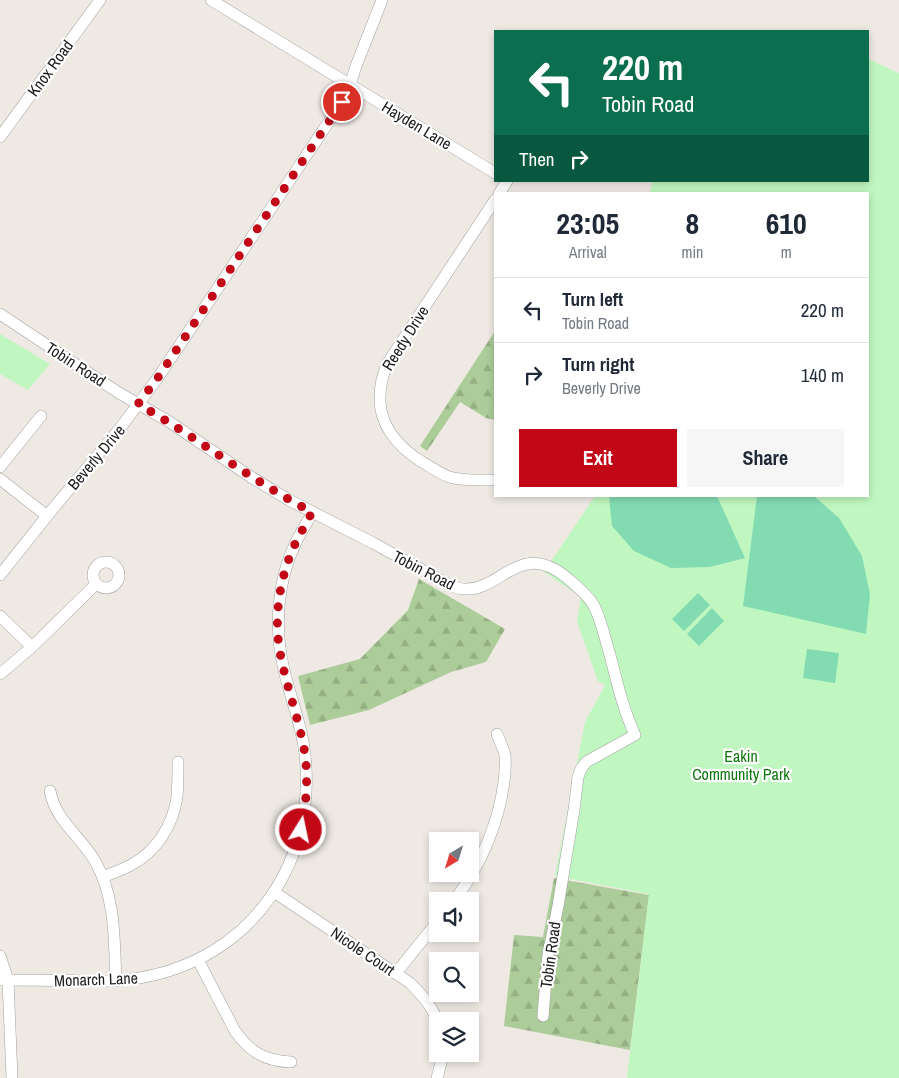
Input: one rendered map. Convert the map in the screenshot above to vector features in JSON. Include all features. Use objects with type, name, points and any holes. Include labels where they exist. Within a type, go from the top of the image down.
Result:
[{"type":"street","name":"Knox Road","points":[[0,137],[100,0]]},
{"type":"street","name":"Hayden Lane","points":[[211,0],[494,172]]},
{"type":"street","name":"Beverly Drive","points":[[0,575],[121,427],[157,379],[336,110],[350,85],[382,0]]},
{"type":"street","name":"Reedy Drive","points":[[494,202],[387,364],[382,376],[380,389],[381,410],[385,423],[391,435],[412,455],[449,476],[461,479],[494,480]]},
{"type":"street","name":"Tobin Road","points":[[0,314],[119,393],[176,426],[251,477],[312,512],[450,585],[462,589],[474,588],[488,583],[523,564],[534,563],[542,564],[560,572],[585,593],[594,607],[604,635],[625,711],[635,735],[586,762],[578,777],[558,906],[548,955],[543,1016]]},
{"type":"street","points":[[0,467],[41,416]]},
{"type":"street","points":[[0,479],[47,516]]},
{"type":"street","name":"Monarch Lane","points":[[4,980],[116,981],[138,979],[180,968],[217,949],[234,936],[250,922],[274,892],[286,873],[295,851],[301,830],[307,788],[304,745],[279,646],[279,606],[287,565],[312,512]]},
{"type":"street","points":[[0,674],[32,647],[96,584]]},
{"type":"street","points":[[0,616],[32,647]]},
{"type":"street","points":[[461,892],[479,863],[489,841],[502,794],[506,767],[505,755],[497,734]]},
{"type":"street","points":[[103,877],[142,859],[163,836],[170,824],[175,809],[178,762]]},
{"type":"street","points":[[50,791],[55,809],[61,819],[91,855],[103,877],[113,915],[116,981]]},
{"type":"street","name":"Nicole Court","points":[[274,892],[410,983],[433,1012]]},
{"type":"street","points":[[396,973],[429,932]]},
{"type":"street","points":[[0,956],[4,980],[12,1078]]},
{"type":"street","points":[[198,960],[242,1041],[261,1056],[272,1060],[292,1062]]},
{"type":"street","points":[[437,1078],[441,1062]]},
{"type":"green space","name":"Eakin Community Park","points":[[869,59],[899,73],[899,1078],[627,1078],[649,894],[555,876],[585,722],[605,685],[598,681],[577,622],[581,597],[544,572],[594,497],[869,497],[869,192],[650,192],[653,182],[869,182]]},
{"type":"green space","points":[[494,333],[494,420],[486,418],[460,402],[427,451],[420,446]]},
{"type":"green space","points":[[0,334],[50,364],[28,390],[0,374]]},
{"type":"green space","points":[[609,497],[717,497],[745,558],[710,567],[671,568],[634,551],[612,526]]},
{"type":"green space","points":[[757,497],[815,497],[839,518],[862,556],[870,594],[866,634],[743,606]]},
{"type":"green space","points":[[419,579],[505,629],[486,662],[451,672],[369,710],[310,725],[298,676],[360,659],[408,610]]},
{"type":"green space","points":[[698,593],[710,605],[684,631],[672,619]]},
{"type":"green space","points":[[712,608],[724,621],[699,646],[687,634]]},
{"type":"green space","points":[[807,649],[839,653],[835,683],[803,678]]},
{"type":"green space","points":[[554,878],[649,895],[630,1050],[504,1026],[514,935],[543,937]]},
{"type":"route","points":[[301,830],[307,788],[307,769],[304,745],[279,646],[278,629],[282,584],[287,565],[312,512],[251,477],[168,421],[138,404],[157,379],[342,102]]}]
